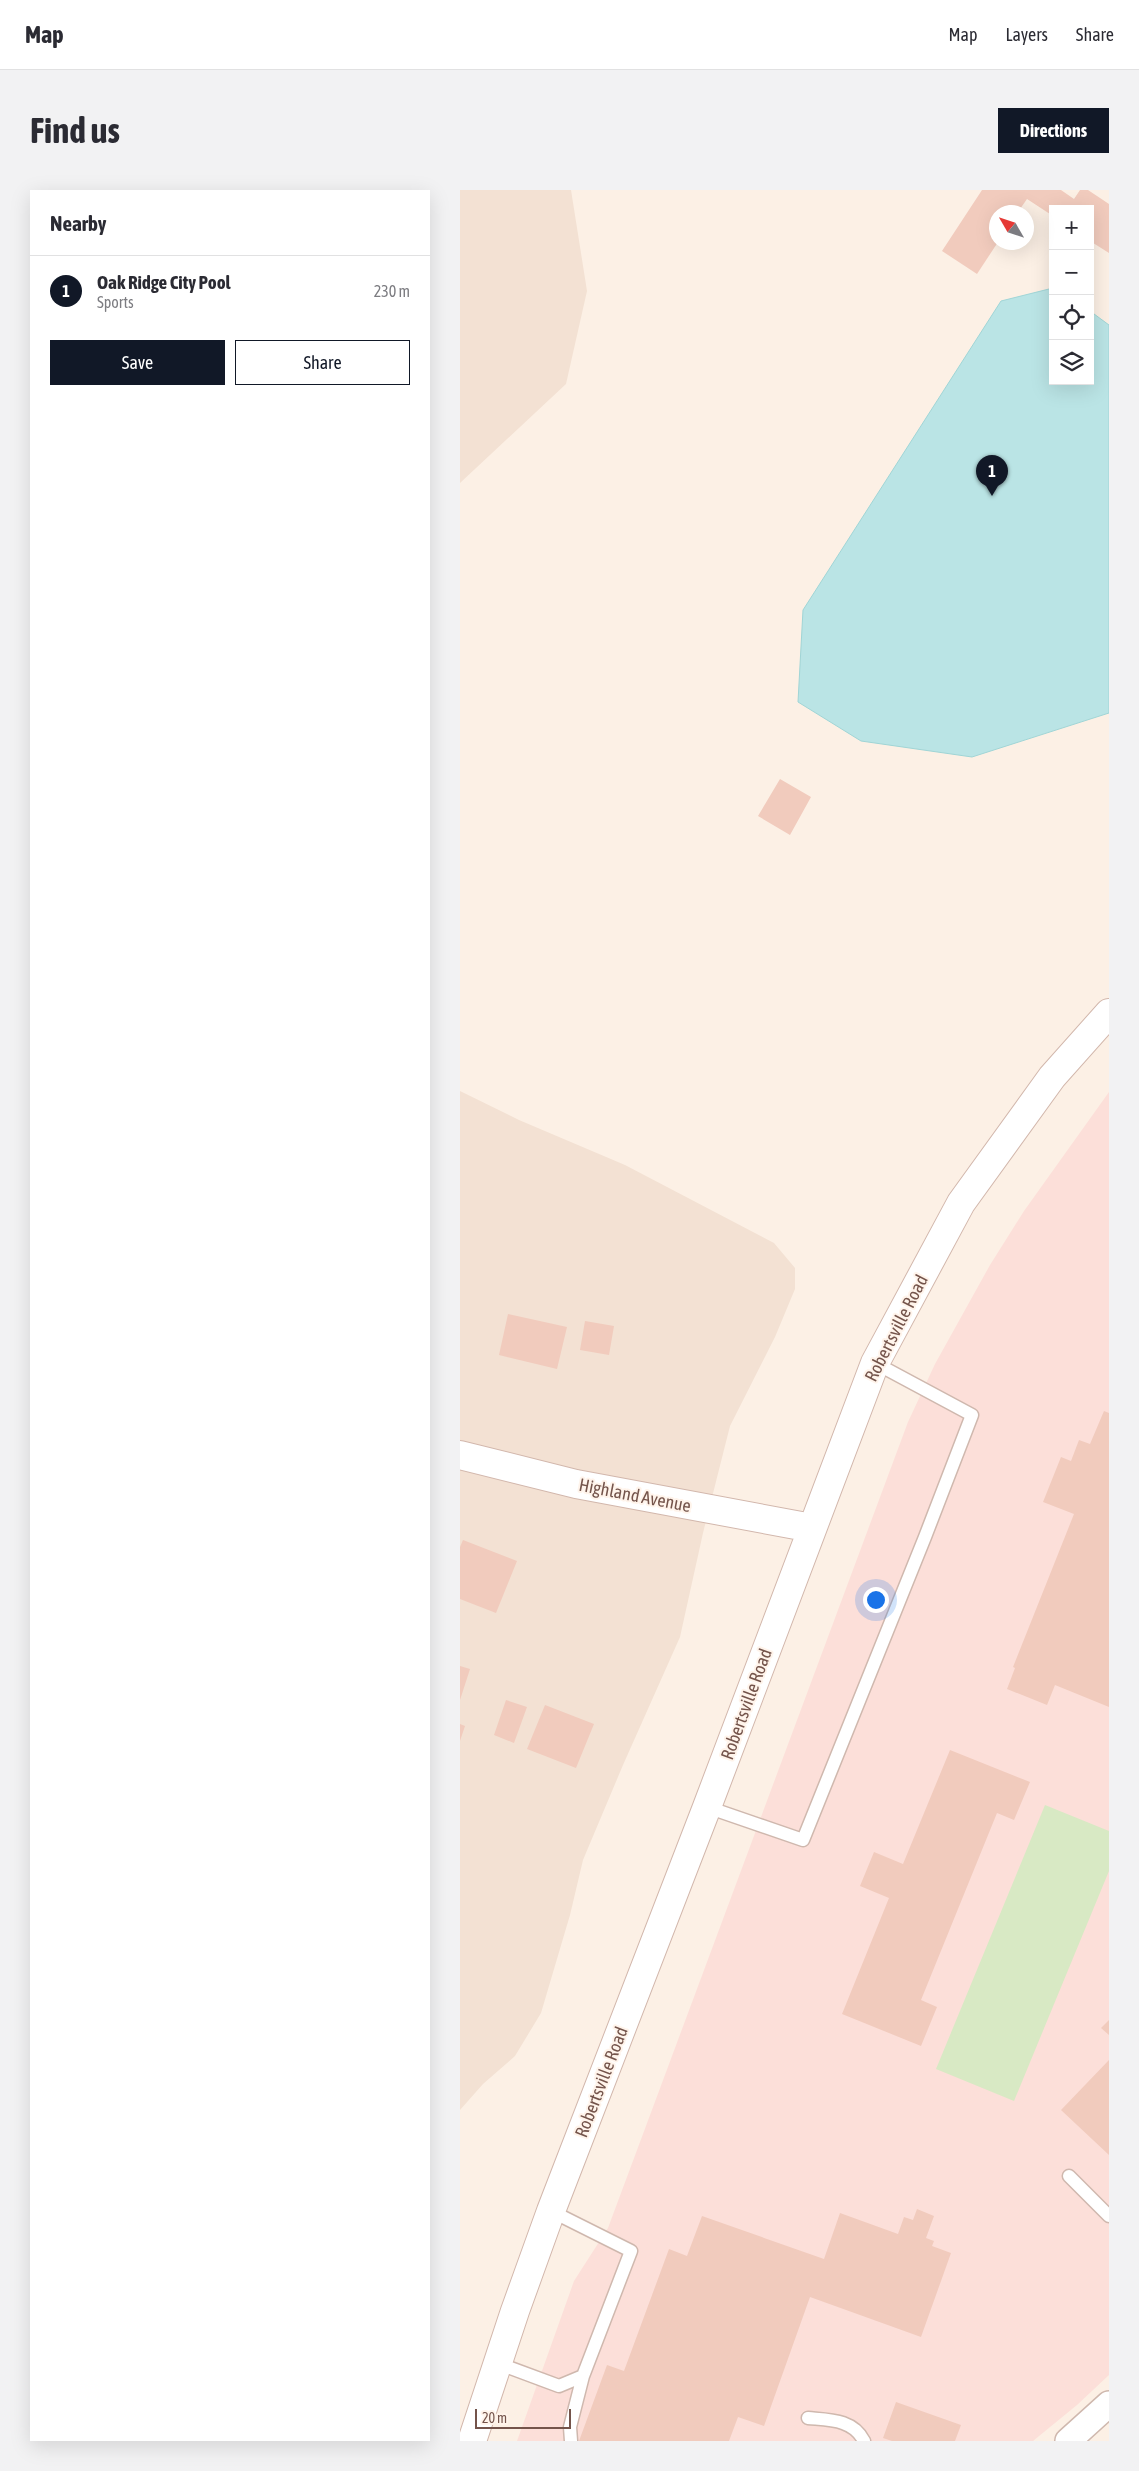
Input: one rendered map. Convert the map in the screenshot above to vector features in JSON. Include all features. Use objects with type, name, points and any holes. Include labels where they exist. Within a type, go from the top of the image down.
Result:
[{"type":"street","name":"Robertsville Road","points":[[472,2441],[551,2211],[876,1363],[961,1204],[1052,1077],[1109,1013]]},
{"type":"street","name":"Highland Avenue","points":[[460,1455],[576,1484],[812,1528]]},
{"type":"street","points":[[1068,2441],[1109,2404]]},
{"type":"lane","points":[[707,1807],[803,1840],[922,1546],[972,1414],[876,1363]]},
{"type":"lane","points":[[1069,2176],[1109,2216]]},
{"type":"lane","points":[[551,2211],[631,2251],[583,2376],[570,2427],[571,2441]]},
{"type":"lane","points":[[498,2363],[559,2386],[583,2376]]},
{"type":"lane","points":[[808,2418],[844,2422],[862,2436],[864,2441]]},
{"type":"shaded area","points":[[460,190],[571,190],[587,291],[566,384],[460,483]]},
{"type":"shaded area","points":[[460,1091],[519,1120],[625,1165],[774,1243],[795,1268],[795,1289],[775,1337],[730,1426],[703,1533],[680,1637],[583,1860],[570,1915],[541,2013],[515,2056],[483,2084],[460,2110]]},
{"type":"shaded area","points":[[1109,1092],[1109,2375],[1077,2405],[1033,2441],[517,2441],[574,2281],[608,2228],[908,1422],[935,1364],[990,1265],[1024,1211]]},
{"type":"green space","points":[[1045,1805],[1109,1831],[1109,1871],[1014,2101],[936,2069]]},
{"type":"water","points":[[1049,289],[1049,385],[1094,385],[1094,314],[1109,325],[1109,713],[972,757],[861,741],[798,702],[803,610],[1001,301]]},
{"type":"building","points":[[982,190],[1061,190],[1074,199],[1080,190],[1088,190],[1109,204],[1109,253],[1094,244],[1094,205],[1049,205],[1049,213],[1027,199],[1023,205],[989,205],[989,250],[993,250],[977,274],[942,251]]},
{"type":"building","points":[[780,779],[811,797],[790,835],[758,816]]},
{"type":"building","points":[[508,1314],[567,1327],[557,1369],[499,1355]]},
{"type":"building","points":[[585,1321],[614,1326],[609,1355],[580,1350]]},
{"type":"building","points":[[1104,1411],[1109,1413],[1109,1707],[1055,1685],[1047,1705],[1007,1689],[1015,1668],[1013,1667],[1074,1514],[1043,1502],[1061,1457],[1071,1461],[1079,1440],[1090,1444]]},
{"type":"building","points":[[463,1540],[517,1561],[496,1613],[460,1599],[460,1547]]},
{"type":"building","points":[[460,1666],[470,1669],[460,1700]]},
{"type":"building","points":[[506,1700],[527,1707],[514,1743],[494,1735]]},
{"type":"building","points":[[545,1705],[594,1724],[576,1768],[527,1749]]},
{"type":"building","points":[[460,1724],[465,1726],[460,1741]]},
{"type":"building","points":[[950,1750],[1030,1782],[1014,1820],[997,1813],[921,2000],[937,2007],[921,2046],[842,2014],[889,1898],[860,1886],[874,1852],[903,1864]]},
{"type":"building","points":[[1109,2020],[1109,2035],[1101,2028]]},
{"type":"building","points":[[1109,2060],[1109,2155],[1061,2110]]},
{"type":"building","points":[[917,2209],[934,2216],[926,2238],[934,2241],[932,2246],[951,2253],[921,2337],[810,2297],[764,2426],[738,2417],[729,2441],[579,2441],[607,2365],[624,2371],[669,2249],[687,2256],[702,2216],[824,2259],[840,2213],[898,2234],[904,2217],[913,2220]]},
{"type":"building","points":[[896,2402],[961,2425],[955,2441],[892,2441],[883,2438]]},
{"type":"place","name":"Oak Ridge City Pool","points":[[992,496]]}]
